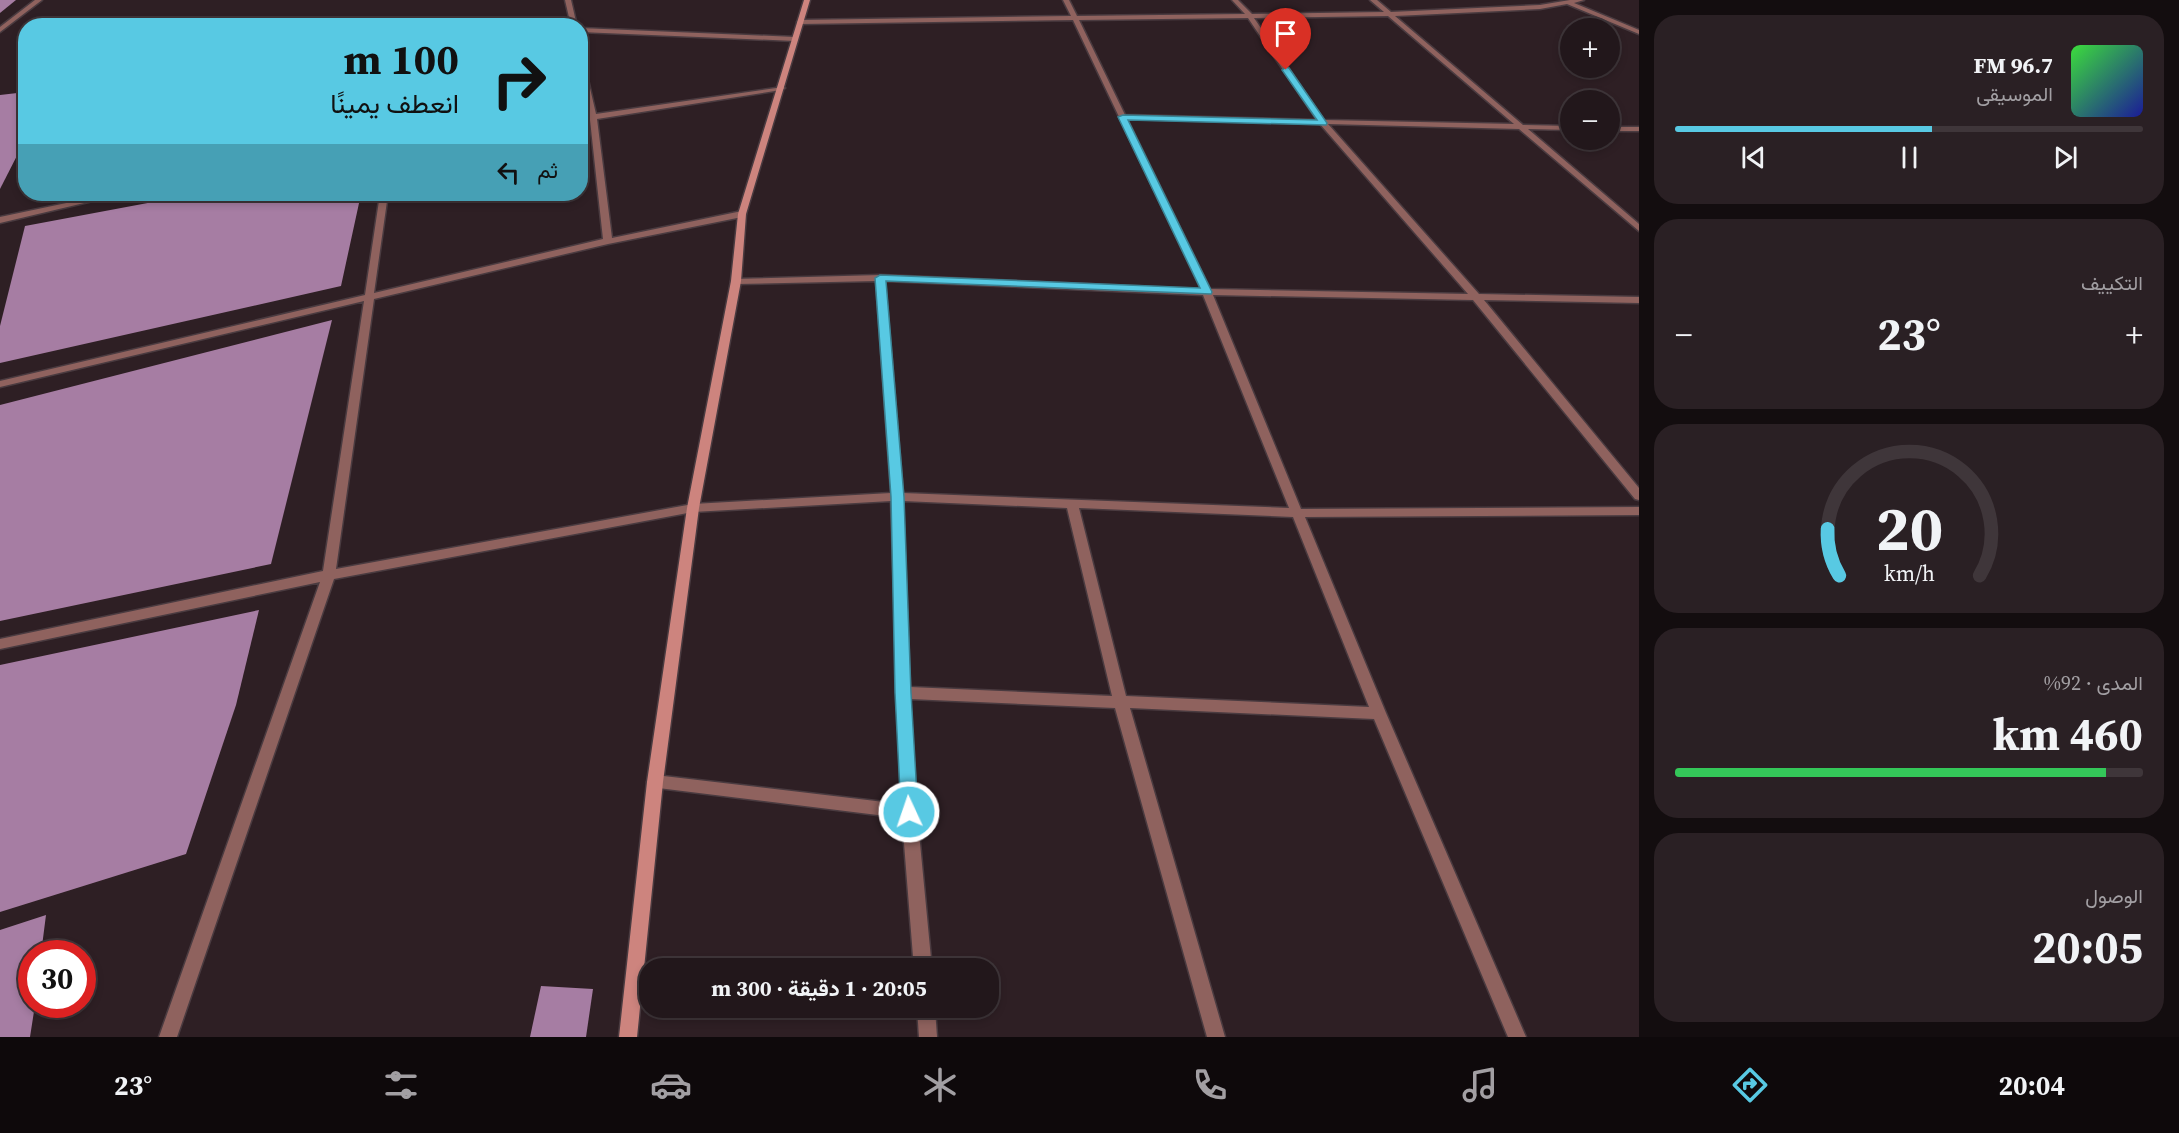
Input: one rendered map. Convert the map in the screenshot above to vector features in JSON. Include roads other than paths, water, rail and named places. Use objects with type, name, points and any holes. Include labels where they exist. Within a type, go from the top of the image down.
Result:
[{"type":"main road","points":[[628,1037],[655,782],[693,508],[736,280],[742,214],[807,0]]},
{"type":"street","points":[[0,30],[39,0]]},
{"type":"street","points":[[568,0],[572,18]]},
{"type":"street","points":[[1066,0],[1207,292],[1378,713],[1517,1037]]},
{"type":"street","points":[[1235,0],[1250,16],[1323,123],[1477,298],[1639,496]]},
{"type":"street","points":[[1373,0],[1639,228]]},
{"type":"street","points":[[800,22],[1388,14],[1485,10],[1581,0]]},
{"type":"street","points":[[1569,3],[1639,32]]},
{"type":"street","points":[[0,24],[9,24]]},
{"type":"street","points":[[588,30],[795,39]]},
{"type":"street","points":[[588,118],[781,87]]},
{"type":"street","points":[[588,95],[593,118],[608,241]]},
{"type":"street","points":[[1123,117],[1560,128]]},
{"type":"street","points":[[1620,129],[1639,129]]},
{"type":"street","points":[[0,220],[86,201]]},
{"type":"street","points":[[168,1037],[328,575],[383,201]]},
{"type":"street","points":[[0,384],[608,241],[742,214]]},
{"type":"street","points":[[1623,214],[1639,214]]},
{"type":"street","points":[[880,278],[897,497],[909,812],[922,958]]},
{"type":"street","points":[[736,280],[880,278],[1207,292],[1639,300]]},
{"type":"street","points":[[0,644],[328,575],[693,508],[897,497],[1297,513],[1639,511]]},
{"type":"street","points":[[1072,504],[1121,703],[1216,1037]]},
{"type":"street","points":[[903,693],[1378,713]]},
{"type":"street","points":[[655,782],[909,812]]},
{"type":"street","points":[[927,1018],[928,1037]]}]
